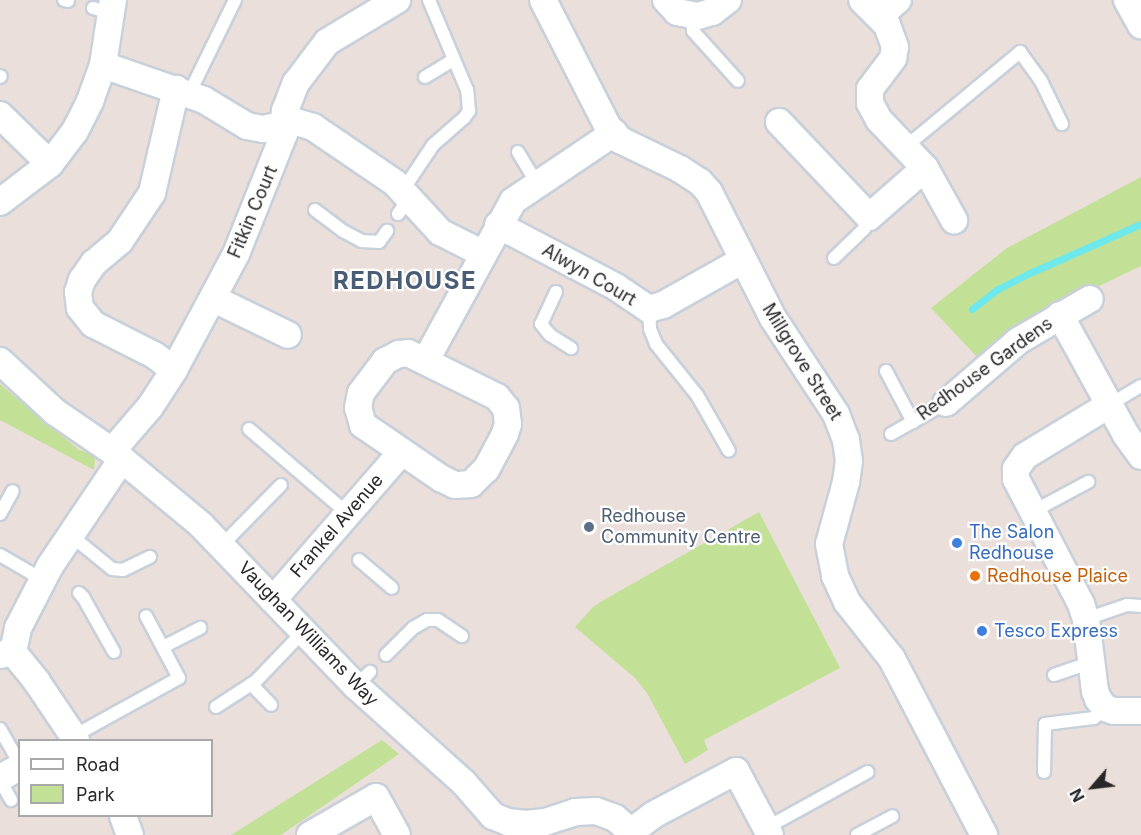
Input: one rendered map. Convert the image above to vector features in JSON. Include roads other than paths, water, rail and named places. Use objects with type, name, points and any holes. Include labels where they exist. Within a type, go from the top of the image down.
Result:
[{"type":"street","name":"Fitkin Court","points":[[7,654],[18,628],[69,534],[117,455],[174,370],[214,299],[269,175],[284,135],[285,111],[291,90],[322,46],[397,0]]},
{"type":"street","name":"Millgrove Street","points":[[543,0],[603,118],[614,133],[632,146],[680,169],[700,182],[720,212],[773,318],[836,414],[846,440],[848,472],[829,544],[831,563],[838,583],[850,607],[892,658],[984,835]]},
{"type":"street","points":[[666,0],[677,12],[692,16],[712,12],[728,0]]},
{"type":"street","points":[[1126,0],[1141,25]]},
{"type":"street","points":[[880,5],[891,33],[894,52],[889,63],[873,82],[869,96],[879,120],[925,168],[954,220]]},
{"type":"street","points":[[0,202],[50,164],[75,131],[90,101],[103,65],[105,7]]},
{"type":"street","points":[[103,65],[216,106],[247,126],[263,129],[296,122],[313,127],[349,149],[440,232],[482,253]]},
{"type":"street","points":[[174,370],[154,355],[93,324],[81,311],[78,298],[82,280],[94,263],[120,241],[152,193],[182,92]]},
{"type":"street","points":[[0,115],[50,164]]},
{"type":"street","points":[[779,122],[869,218],[925,168]]},
{"type":"street","points":[[426,360],[482,253],[513,201],[614,133]]},
{"type":"street","name":"Alwyn Court","points":[[498,225],[568,268],[616,287],[649,309],[663,305],[743,260]]},
{"type":"street","points":[[214,299],[288,335]]},
{"type":"street","name":"Redhouse Gardens","points":[[946,403],[1018,341],[1060,315],[1090,300]]},
{"type":"street","points":[[1060,315],[1109,405],[1141,456]]},
{"type":"street","points":[[408,353],[426,360],[497,397],[506,408],[508,424],[486,470],[475,482],[464,486],[442,479],[401,453],[363,425],[358,400],[380,366],[392,356],[408,353]]},
{"type":"street","name":"Vaughan Williams Way","points":[[0,361],[55,412],[117,455],[222,545],[303,632],[363,679],[493,816],[508,822],[526,824],[545,822],[575,812],[596,811],[615,818],[633,833]]},
{"type":"street","points":[[1109,405],[1020,461],[1016,479],[1073,587],[1086,620],[1095,691],[1105,708],[1114,711],[1141,711]]},
{"type":"street","name":"Frankel Avenue","points":[[273,600],[337,540],[348,514],[401,453]]},
{"type":"street","points":[[7,654],[38,682],[71,739]]},
{"type":"street","points":[[4,786],[18,768]]},
{"type":"street","points":[[633,833],[653,815],[736,771],[768,832]]},
{"type":"street","points":[[310,835],[376,798],[397,835]]},
{"type":"street","points":[[123,817],[130,835]]},
{"type":"lane","points":[[182,92],[235,0]]},
{"type":"lane","points":[[404,201],[433,145],[469,111],[467,90],[453,60],[440,21],[429,0]]},
{"type":"lane","points":[[692,16],[693,31],[738,81]]},
{"type":"lane","points":[[904,148],[1020,52],[1041,81],[1062,124]]},
{"type":"lane","points":[[425,78],[453,60]]},
{"type":"lane","points":[[518,152],[537,184]]},
{"type":"lane","points":[[315,210],[362,242],[379,242],[387,231]]},
{"type":"lane","points":[[834,258],[864,229],[869,218]]},
{"type":"lane","points":[[556,292],[541,324],[550,335],[571,348]]},
{"type":"lane","points":[[649,309],[650,329],[656,345],[697,395],[729,451]]},
{"type":"lane","name":"Redhouse Gardens","points":[[886,371],[913,422]]},
{"type":"lane","points":[[1109,405],[1141,386]]},
{"type":"lane","name":"Redhouse Gardens","points":[[891,434],[946,403]]},
{"type":"lane","points":[[249,429],[348,514]]},
{"type":"lane","points":[[1032,512],[1088,483]]},
{"type":"lane","points":[[222,545],[281,485]]},
{"type":"lane","points":[[0,514],[13,491]]},
{"type":"lane","points":[[69,534],[112,569],[123,570],[150,557]]},
{"type":"lane","points":[[0,555],[48,576]]},
{"type":"lane","points":[[359,560],[392,588]]},
{"type":"lane","points":[[78,593],[84,597],[114,652]]},
{"type":"lane","points":[[1086,620],[1127,605],[1141,606]]},
{"type":"lane","points":[[71,739],[179,678],[146,616]]},
{"type":"lane","points":[[386,655],[413,628],[427,620],[438,620],[462,636]]},
{"type":"lane","points":[[163,647],[200,628]]},
{"type":"lane","points":[[216,707],[251,684],[303,632]]},
{"type":"lane","points":[[1054,675],[1092,662]]},
{"type":"lane","points":[[251,684],[271,705]]},
{"type":"lane","points":[[1044,772],[1045,724],[1094,718],[1105,708]]},
{"type":"lane","points":[[0,729],[18,761]]},
{"type":"lane","points":[[768,832],[868,772]]},
{"type":"lane","points":[[856,835],[892,816]]},
{"type":"waterway","points":[[972,309],[998,289],[1141,224]]},
{"type":"place","name":"Redhouse Community Centre","points":[[589,527]]},
{"type":"place","name":"The Salon Redhouse","points":[[957,543]]},
{"type":"place","name":"Redhouse Plaice","points":[[975,576]]},
{"type":"place","name":"Tesco Express","points":[[982,631]]},
{"type":"district","name":"REDHOUSE","points":[[405,281]]}]
